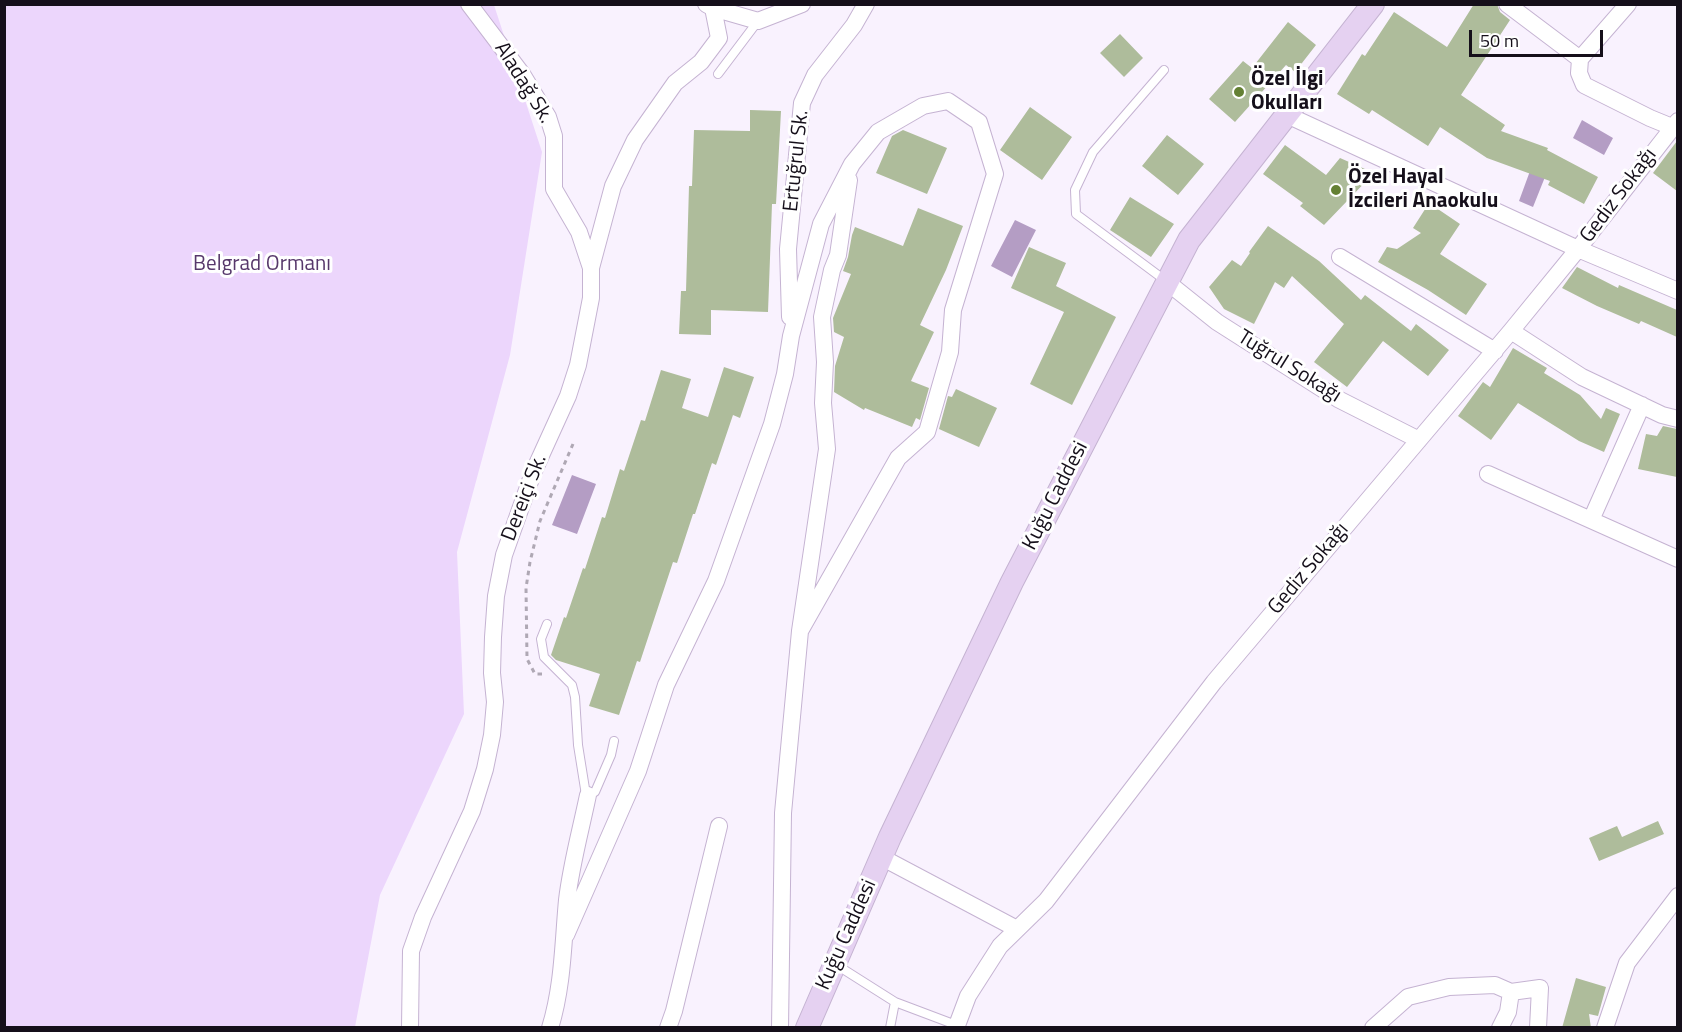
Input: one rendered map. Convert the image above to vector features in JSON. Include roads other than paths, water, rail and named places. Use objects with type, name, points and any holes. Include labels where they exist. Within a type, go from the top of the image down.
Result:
[{"type":"street","name":"Aladağ Sk.","points":[[469,4],[522,74],[548,117],[554,136],[554,189],[579,232],[591,268]]},
{"type":"street","points":[[710,6],[758,21],[802,4]]},
{"type":"street","name":"Ertuğrul Sk.","points":[[791,336],[788,249],[802,103],[815,75],[854,25],[866,4]]},
{"type":"street","name":"Kuğu Caddesi","points":[[807,1028],[881,857],[1012,582],[1189,240],[1373,4]]},
{"type":"street","points":[[1507,4],[1580,59]]},
{"type":"street","points":[[1628,4],[1580,59],[1579,73],[1584,85],[1650,118],[1675,124]]},
{"type":"street","name":"Dereiçi Sk.","points":[[410,1028],[411,951],[423,917],[472,811],[485,770],[492,735],[495,702],[492,673],[493,637],[496,596],[504,555],[533,473],[568,396],[578,365],[591,298],[591,268],[613,186],[635,140],[675,82],[701,63],[719,38],[710,6]]},
{"type":"street","points":[[566,935],[638,771],[666,685],[716,581],[772,424],[785,374],[791,336],[821,224],[852,164],[878,132],[923,106],[948,101],[978,122],[994,174],[953,310],[950,352],[927,432],[898,458],[800,632]]},
{"type":"street","points":[[1287,115],[1578,249],[1677,291]]},
{"type":"street","name":"Gediz Sokağı","points":[[956,1026],[968,996],[1000,946],[1046,902],[1214,682],[1495,351],[1675,124]]},
{"type":"street","points":[[780,1028],[783,813],[800,632],[827,449],[823,402],[825,362],[822,317],[832,270],[838,255],[852,164]]},
{"type":"street","points":[[1340,257],[1495,351]]},
{"type":"street","name":"Tuğrul Sokağı","points":[[1167,282],[1217,322],[1338,399],[1419,440]]},
{"type":"street","points":[[1511,331],[1582,377],[1662,415],[1677,419]]},
{"type":"street","points":[[1591,520],[1642,405]]},
{"type":"street","points":[[1488,474],[1677,559]]},
{"type":"street","points":[[550,1028],[558,1003],[566,935],[567,898],[588,795]]},
{"type":"street","points":[[668,1028],[719,826]]},
{"type":"street","points":[[881,857],[1017,929]]},
{"type":"street","points":[[1605,1028],[1627,963],[1677,896]]},
{"type":"street","points":[[1373,1028],[1408,997],[1449,987],[1495,985],[1511,992],[1540,988],[1538,1028]]},
{"type":"street","points":[[1500,1028],[1508,1012],[1511,992]]},
{"type":"lane","points":[[718,74],[758,21]]},
{"type":"lane","points":[[1164,70],[1093,152],[1075,190],[1076,214],[1167,282]]},
{"type":"lane","points":[[547,624],[541,639],[544,657],[572,685],[575,697],[581,770],[586,795],[595,792],[611,755],[614,741]]},
{"type":"lane","points":[[835,964],[896,1002],[956,1026]]},
{"type":"lane","points":[[890,1028],[896,1002]]},
{"type":"place","name":"Özel İlgi Okulları","points":[[1239,92]]},
{"type":"place","name":"Özel Hayal İzcileri Anaokulu","points":[[1336,190]]},
{"type":"park label","name":"Belgrad Ormanı","points":[[262,265]]}]
